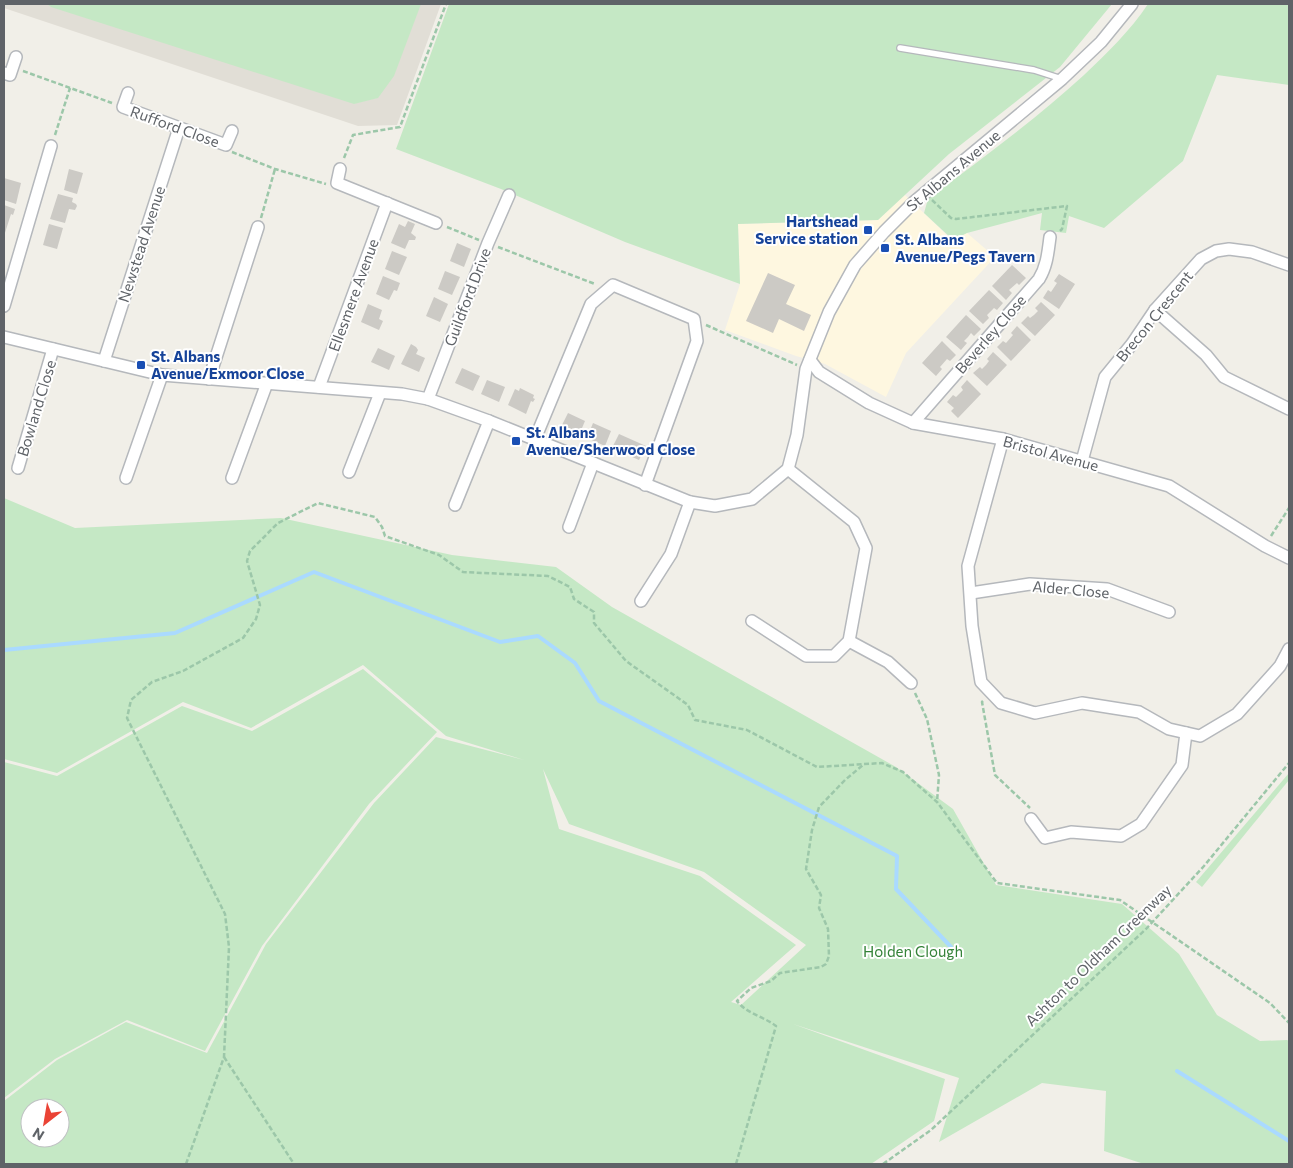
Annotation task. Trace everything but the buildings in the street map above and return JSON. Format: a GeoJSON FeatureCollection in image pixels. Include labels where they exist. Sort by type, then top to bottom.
{"type":"FeatureCollection","features":[{"type":"Feature","properties":{"kind":"street","name":"St Albans Avenue"},"geometry":{"type":"LineString","coordinates":[[788,469],[797,435],[808,364],[829,312],[854,265],[924,193],[1062,79],[1101,42],[1132,4]]}},
{"type":"Feature","properties":{"kind":"street","name":"Rufford Close"},"geometry":{"type":"LineString","coordinates":[[128,93],[123,107],[179,128],[226,145],[232,131]]}},
{"type":"Feature","properties":{"kind":"street","name":"Newstead Avenue"},"geometry":{"type":"LineString","coordinates":[[104,361],[179,128]]}},
{"type":"Feature","properties":{"kind":"street"},"geometry":{"type":"LineString","coordinates":[[4,306],[51,146]]}},
{"type":"Feature","properties":{"kind":"street"},"geometry":{"type":"LineString","coordinates":[[340,169],[338,183],[436,222]]}},
{"type":"Feature","properties":{"kind":"street","name":"Guildford Drive"},"geometry":{"type":"LineString","coordinates":[[428,400],[488,243],[509,195]]}},
{"type":"Feature","properties":{"kind":"street","name":"Ellesmere Avenue"},"geometry":{"type":"LineString","coordinates":[[319,388],[387,203]]}},
{"type":"Feature","properties":{"kind":"street"},"geometry":{"type":"LineString","coordinates":[[209,379],[258,227]]}},
{"type":"Feature","properties":{"kind":"street","name":"Beverley Close"},"geometry":{"type":"LineString","coordinates":[[913,423],[1039,279],[1048,258],[1050,237]]}},
{"type":"Feature","properties":{"kind":"street","name":"Brecon Crescent"},"geometry":{"type":"LineString","coordinates":[[1082,462],[1105,377],[1132,344],[1155,310],[1201,259],[1216,251],[1230,249],[1252,252],[1289,265]]}},
{"type":"Feature","properties":{"kind":"street"},"geometry":{"type":"LineString","coordinates":[[535,439],[591,304],[612,285],[694,319],[697,341],[645,485]]}},
{"type":"Feature","properties":{"kind":"street"},"geometry":{"type":"LineString","coordinates":[[1155,310],[1206,355],[1224,377],[1289,409]]}},
{"type":"Feature","properties":{"kind":"street"},"geometry":{"type":"LineString","coordinates":[[4,337],[162,375],[402,394],[428,400],[489,421],[690,502],[715,506],[752,499],[788,469],[854,522],[866,548],[850,641],[834,656],[806,656],[752,622]]}},
{"type":"Feature","properties":{"kind":"street","name":"Bowland Close"},"geometry":{"type":"LineString","coordinates":[[18,468],[53,349]]}},
{"type":"Feature","properties":{"kind":"street","name":"Bristol Avenue"},"geometry":{"type":"LineString","coordinates":[[808,364],[869,403],[913,423],[1003,439],[1169,486],[1265,546],[1289,558]]}},
{"type":"Feature","properties":{"kind":"street"},"geometry":{"type":"LineString","coordinates":[[126,478],[162,375]]}},
{"type":"Feature","properties":{"kind":"street"},"geometry":{"type":"LineString","coordinates":[[232,478],[267,383]]}},
{"type":"Feature","properties":{"kind":"street"},"geometry":{"type":"LineString","coordinates":[[349,472],[380,393]]}},
{"type":"Feature","properties":{"kind":"street"},"geometry":{"type":"LineString","coordinates":[[456,505],[489,421]]}},
{"type":"Feature","properties":{"kind":"street"},"geometry":{"type":"LineString","coordinates":[[1003,439],[968,566],[972,626],[982,682],[1001,703],[1035,713],[1082,703],[1140,712],[1169,729],[1200,736],[1237,714],[1280,666],[1289,650]]}},
{"type":"Feature","properties":{"kind":"street"},"geometry":{"type":"LineString","coordinates":[[569,528],[593,463]]}},
{"type":"Feature","properties":{"kind":"street"},"geometry":{"type":"LineString","coordinates":[[641,601],[671,554],[690,502]]}},
{"type":"Feature","properties":{"kind":"street","name":"Alder Close"},"geometry":{"type":"LineString","coordinates":[[970,593],[1030,584],[1108,589],[1168,612]]}},
{"type":"Feature","properties":{"kind":"street"},"geometry":{"type":"LineString","coordinates":[[850,641],[888,662],[911,684]]}},
{"type":"Feature","properties":{"kind":"street"},"geometry":{"type":"LineString","coordinates":[[1032,819],[1045,838],[1071,832],[1121,836],[1140,824],[1182,765],[1186,733]]}},
{"type":"Feature","properties":{"kind":"lane"},"geometry":{"type":"LineString","coordinates":[[900,48],[1034,70],[1062,79]]}},
{"type":"Feature","properties":{"kind":"path"},"geometry":{"type":"LineString","coordinates":[[340,169],[354,135],[400,127],[446,4]]}},
{"type":"Feature","properties":{"kind":"path"},"geometry":{"type":"LineString","coordinates":[[11,66],[123,107]]}},
{"type":"Feature","properties":{"kind":"path"},"geometry":{"type":"LineString","coordinates":[[51,146],[70,88]]}},
{"type":"Feature","properties":{"kind":"path"},"geometry":{"type":"LineString","coordinates":[[226,145],[233,154],[274,168],[322,184],[338,183]]}},
{"type":"Feature","properties":{"kind":"path"},"geometry":{"type":"LineString","coordinates":[[258,227],[274,168]]}},
{"type":"Feature","properties":{"kind":"path"},"geometry":{"type":"LineString","coordinates":[[924,193],[951,218],[956,219],[1066,206],[1062,229],[1050,237]]}},
{"type":"Feature","properties":{"kind":"path"},"geometry":{"type":"LineString","coordinates":[[436,222],[608,289]]}},
{"type":"Feature","properties":{"kind":"path"},"geometry":{"type":"LineString","coordinates":[[694,319],[808,364]]}},
{"type":"Feature","properties":{"kind":"path"},"geometry":{"type":"LineString","coordinates":[[186,1164],[224,1057],[229,947],[225,914],[127,718],[131,700],[152,682],[183,671],[243,638],[256,619],[260,605],[247,562],[250,551],[278,523],[318,503],[375,517],[382,527],[385,536],[439,555],[463,572],[548,576],[570,587],[574,599],[594,612],[594,623],[626,661],[688,705],[695,720],[747,730],[817,767],[882,763],[903,772],[937,802],[997,883],[1120,900],[1270,1003],[1289,1022]]}},
{"type":"Feature","properties":{"kind":"path"},"geometry":{"type":"LineString","coordinates":[[1265,546],[1289,508]]}},
{"type":"Feature","properties":{"kind":"path"},"geometry":{"type":"LineString","coordinates":[[911,684],[927,719],[939,775],[937,802]]}},
{"type":"Feature","properties":{"kind":"path"},"geometry":{"type":"LineString","coordinates":[[982,702],[995,775],[1030,807],[1032,819]]}},
{"type":"Feature","properties":{"kind":"path"},"geometry":{"type":"LineString","coordinates":[[736,1164],[776,1026],[768,1020],[744,1009],[737,1001],[751,988],[771,981],[780,973],[821,967],[826,964],[829,956],[828,929],[819,908],[821,895],[806,868],[812,830],[819,807],[864,764]]}},
{"type":"Feature","properties":{"kind":"path","name":"Ashton to Oldham Greenway"},"geometry":{"type":"LineString","coordinates":[[882,1164],[930,1130],[1152,923],[1204,866],[1289,764]]}},
{"type":"Feature","properties":{"kind":"path"},"geometry":{"type":"LineString","coordinates":[[224,1057],[294,1164]]}},
{"type":"Feature","properties":{"kind":"shaded area"},"geometry":{"type":"Polygon","coordinates":[[[4,4],[441,4],[397,125],[358,126],[4,8],[4,4]]]}},
{"type":"Feature","properties":{"kind":"shaded area"},"geometry":{"type":"Polygon","coordinates":[[[905,195],[952,240],[967,233],[995,257],[906,353],[886,397],[825,364],[796,356],[725,330],[740,284],[738,224],[878,220],[905,195]]]}},
{"type":"Feature","properties":{"kind":"green space"},"geometry":{"type":"Polygon","coordinates":[[[47,4],[421,4],[394,76],[378,98],[354,104],[51,7],[47,4]]]}},
{"type":"Feature","properties":{"kind":"green space"},"geometry":{"type":"Polygon","coordinates":[[[449,4],[1112,4],[1060,67],[949,154],[878,220],[738,224],[740,284],[625,242],[501,189],[396,149],[449,4]]]}},
{"type":"Feature","properties":{"kind":"green space"},"geometry":{"type":"Polygon","coordinates":[[[1148,4],[1289,4],[1289,85],[1217,75],[1183,161],[1104,228],[1069,216],[1066,233],[1040,230],[1042,213],[967,233],[953,240],[924,213],[928,199],[1027,123],[1084,75],[1126,33],[1148,4]]]}},
{"type":"Feature","properties":{"kind":"green space","name":"Holden Clough"},"geometry":{"type":"Polygon","coordinates":[[[4,498],[75,528],[281,518],[452,555],[556,567],[612,607],[896,767],[953,809],[996,885],[1122,904],[1179,954],[1217,1015],[1260,1041],[1289,1041],[1289,1164],[1144,1164],[1104,1151],[1106,1091],[1042,1083],[939,1142],[959,1078],[793,1024],[945,1079],[934,1121],[871,1164],[4,1164],[4,1101],[57,1060],[126,1022],[207,1053],[266,944],[374,803],[436,737],[524,760],[446,736],[363,665],[251,728],[183,702],[57,773],[4,759],[4,498]],[[543,769],[559,829],[700,876],[796,945],[731,1002],[741,1005],[806,945],[704,872],[569,824],[543,769]]]}},
{"type":"Feature","properties":{"kind":"green space"},"geometry":{"type":"Polygon","coordinates":[[[363,669],[437,732],[369,804],[262,946],[205,1051],[127,1020],[55,1059],[4,1098],[4,762],[57,776],[182,706],[252,731],[363,669]]]}},
{"type":"Feature","properties":{"kind":"green space"},"geometry":{"type":"Polygon","coordinates":[[[1289,773],[1289,780],[1202,887],[1196,882],[1289,773]]]}},
{"type":"Feature","properties":{"kind":"waterway"},"geometry":{"type":"LineString","coordinates":[[4,650],[175,633],[314,572],[500,642],[538,636],[575,663],[599,701],[897,856],[896,889],[951,947]]}},
{"type":"Feature","properties":{"kind":"waterway"},"geometry":{"type":"LineString","coordinates":[[1177,1071],[1289,1141]]}},
{"type":"Feature","properties":{"kind":"place","name":"Hartshead Service station"},"geometry":{"type":"Point","coordinates":[868,230]}},
{"type":"Feature","properties":{"kind":"place","name":"St. Albans Avenue/Pegs Tavern"},"geometry":{"type":"Point","coordinates":[885,248]}},
{"type":"Feature","properties":{"kind":"place","name":"St. Albans Avenue/Exmoor Close"},"geometry":{"type":"Point","coordinates":[141,365]}},
{"type":"Feature","properties":{"kind":"place","name":"St. Albans Avenue/Sherwood Close"},"geometry":{"type":"Point","coordinates":[516,441]}}]}
